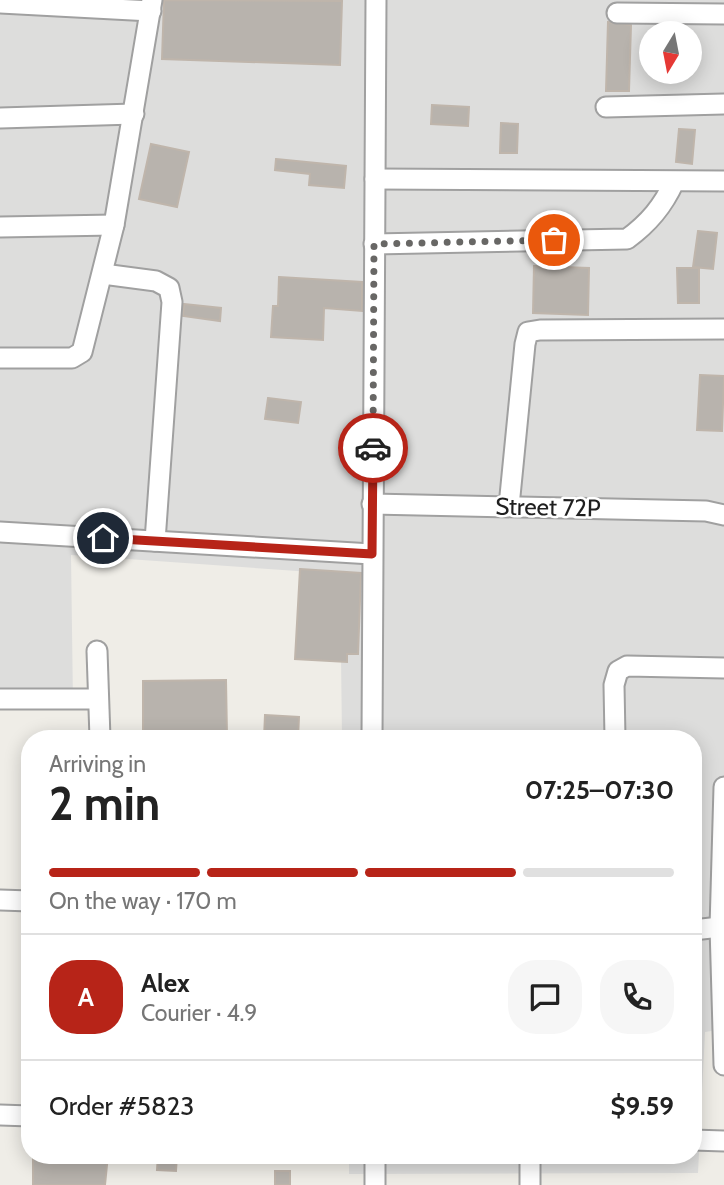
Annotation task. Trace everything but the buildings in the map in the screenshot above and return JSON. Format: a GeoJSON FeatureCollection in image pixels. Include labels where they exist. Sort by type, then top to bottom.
{"type":"FeatureCollection","features":[{"type":"Feature","properties":{"kind":"street"},"geometry":{"type":"LineString","coordinates":[[372,730],[376,0]]}},
{"type":"Feature","properties":{"kind":"street"},"geometry":{"type":"LineString","coordinates":[[0,3],[152,6],[114,225],[82,352],[72,358],[0,358]]}},
{"type":"Feature","properties":{"kind":"street"},"geometry":{"type":"LineString","coordinates":[[617,13],[724,13]]}},
{"type":"Feature","properties":{"kind":"street"},"geometry":{"type":"LineString","coordinates":[[606,107],[724,104]]}},
{"type":"Feature","properties":{"kind":"street"},"geometry":{"type":"LineString","coordinates":[[0,118],[134,114]]}},
{"type":"Feature","properties":{"kind":"street"},"geometry":{"type":"LineString","coordinates":[[375,179],[724,181]]}},
{"type":"Feature","properties":{"kind":"street"},"geometry":{"type":"LineString","coordinates":[[374,244],[627,239],[654,216],[666,201],[674,182]]}},
{"type":"Feature","properties":{"kind":"street"},"geometry":{"type":"LineString","coordinates":[[0,227],[114,225]]}},
{"type":"Feature","properties":{"kind":"street"},"geometry":{"type":"LineString","coordinates":[[103,274],[156,281],[169,288],[172,302],[155,541]]}},
{"type":"Feature","properties":{"kind":"street"},"geometry":{"type":"LineString","coordinates":[[509,506],[528,332],[724,329]]}},
{"type":"Feature","properties":{"kind":"street","name":"Street 72P"},"geometry":{"type":"LineString","coordinates":[[372,504],[706,510],[724,515]]}},
{"type":"Feature","properties":{"kind":"street"},"geometry":{"type":"LineString","coordinates":[[0,532],[372,554]]}},
{"type":"Feature","properties":{"kind":"street"},"geometry":{"type":"LineString","coordinates":[[97,651],[100,730]]}},
{"type":"Feature","properties":{"kind":"street"},"geometry":{"type":"LineString","coordinates":[[615,730],[614,685],[618,671],[627,666],[724,668]]}},
{"type":"Feature","properties":{"kind":"street"},"geometry":{"type":"LineString","coordinates":[[0,699],[98,699]]}},
{"type":"Feature","properties":{"kind":"street"},"geometry":{"type":"LineString","coordinates":[[724,787],[720,927],[724,1065]]}},
{"type":"Feature","properties":{"kind":"street"},"geometry":{"type":"LineString","coordinates":[[0,900],[21,901]]}},
{"type":"Feature","properties":{"kind":"street"},"geometry":{"type":"LineString","coordinates":[[702,929],[720,927]]}},
{"type":"Feature","properties":{"kind":"street"},"geometry":{"type":"LineString","coordinates":[[0,1115],[21,1116]]}},
{"type":"Feature","properties":{"kind":"street"},"geometry":{"type":"LineString","coordinates":[[702,1140],[724,1141]]}},
{"type":"Feature","properties":{"kind":"street"},"geometry":{"type":"LineString","coordinates":[[374,1164],[375,1185]]}},
{"type":"Feature","properties":{"kind":"street"},"geometry":{"type":"LineString","coordinates":[[530,1164],[530,1185]]}},
{"type":"Feature","properties":{"kind":"shaded area"},"geometry":{"type":"Polygon","coordinates":[[[0,0],[724,0],[724,1029],[705,1032],[702,1092],[702,730],[342,730],[340,574],[71,555],[73,704],[0,702],[0,0]]]}},
{"type":"Feature","properties":{"kind":"shaded area"},"geometry":{"type":"Polygon","coordinates":[[[349,1164],[698,1164],[698,1173],[349,1174],[349,1164]]]}},
{"type":"Feature","properties":{"kind":"way so far"},"geometry":{"type":"LineString","coordinates":[[373,448],[374,244],[554,240]]}},
{"type":"Feature","properties":{"kind":"route"},"geometry":{"type":"LineString","coordinates":[[103,538],[372,554],[373,448]]}}]}
